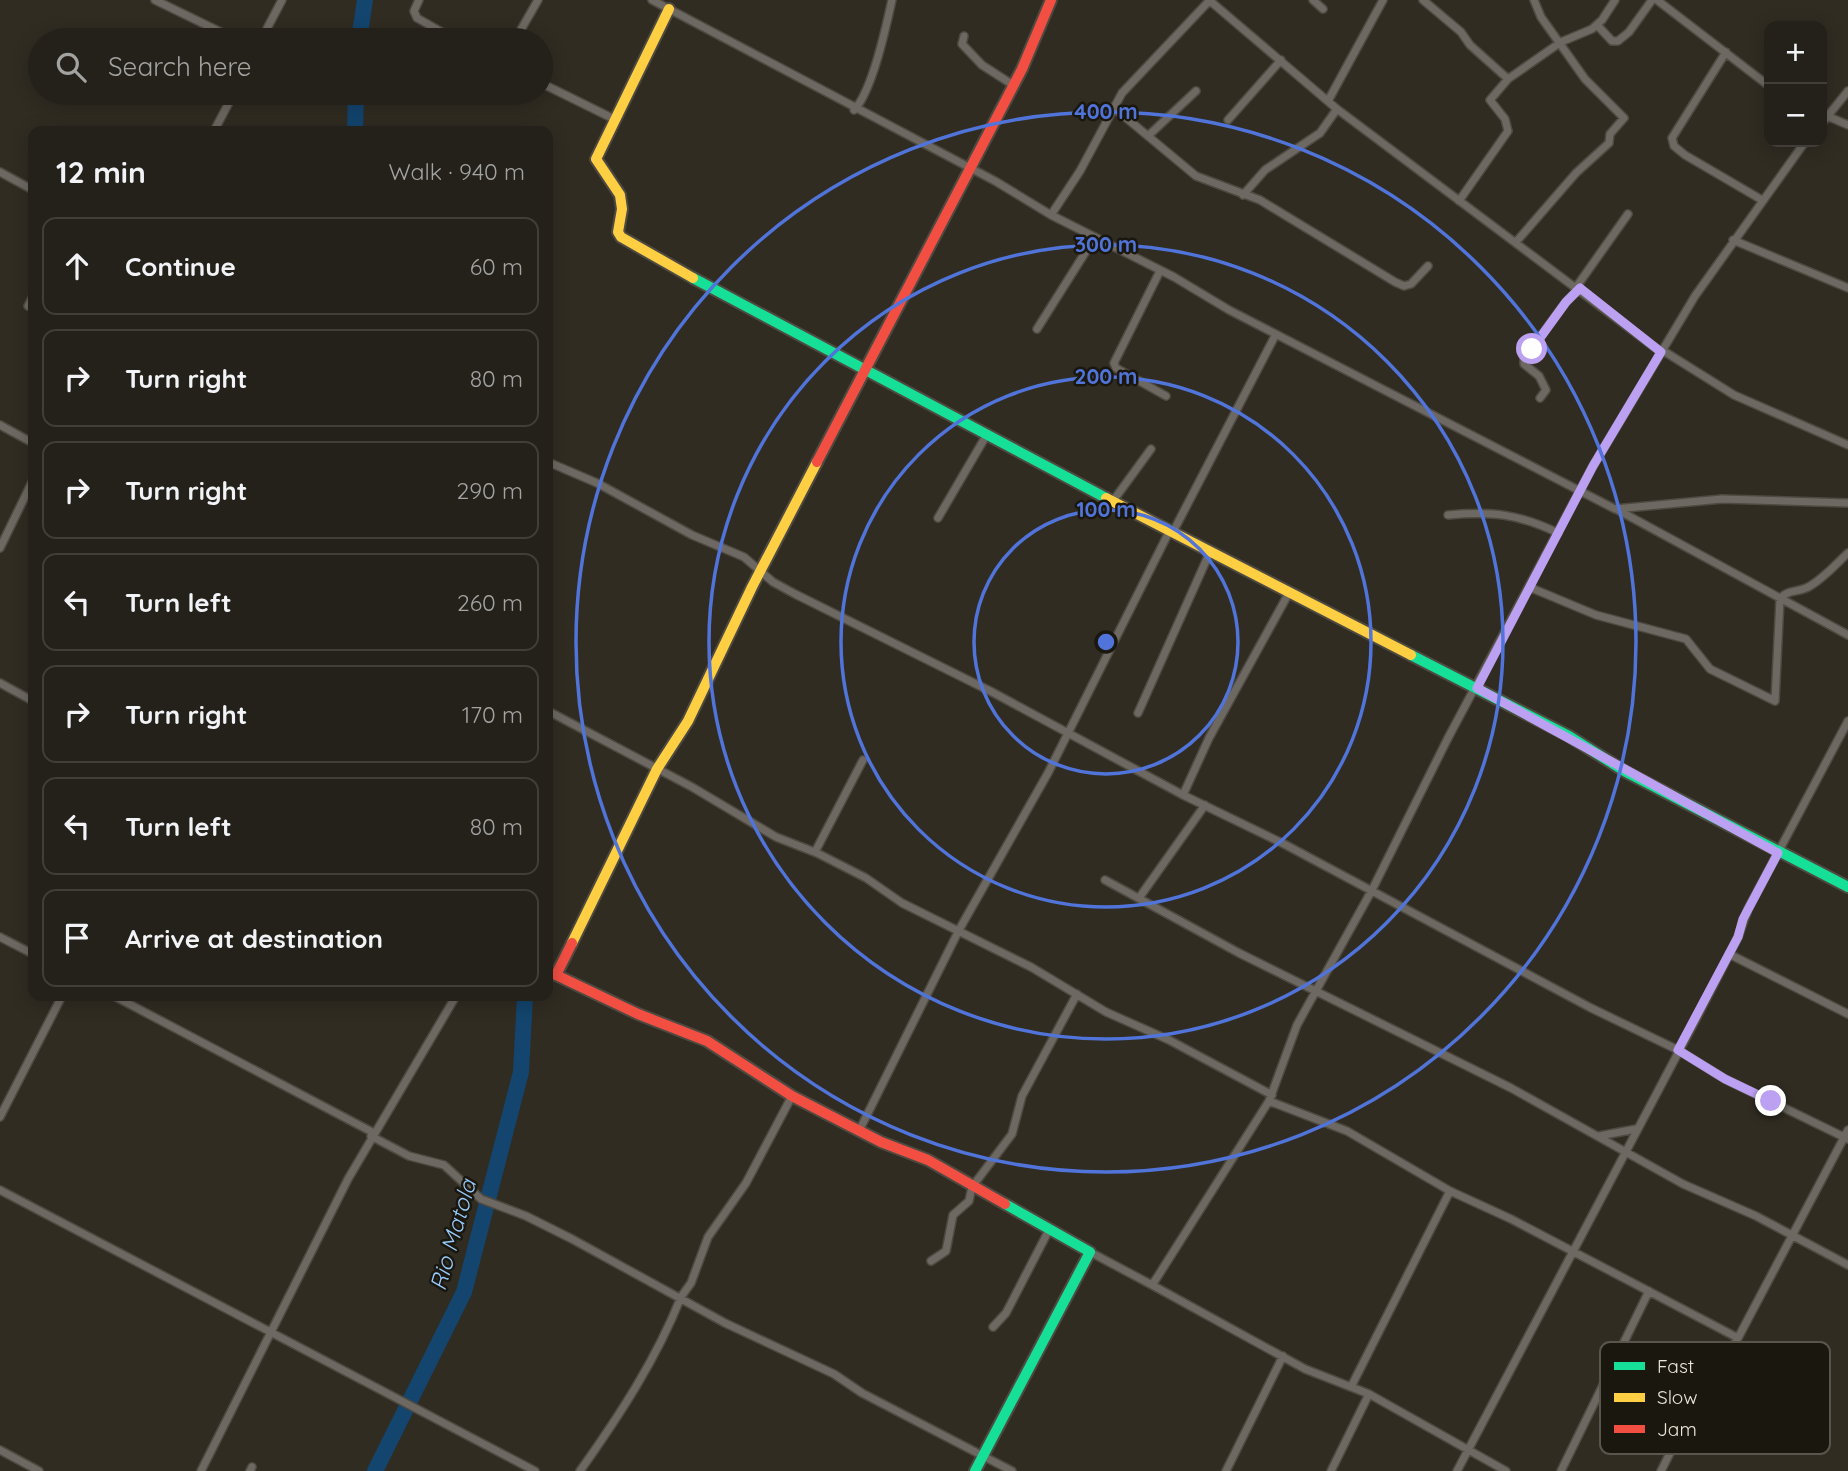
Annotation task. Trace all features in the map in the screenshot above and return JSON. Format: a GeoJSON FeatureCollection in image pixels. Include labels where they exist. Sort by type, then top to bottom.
{"type":"FeatureCollection","features":[{"type":"Feature","properties":{"kind":"street"},"geometry":{"type":"LineString","coordinates":[[155,0],[212,28]]}},
{"type":"Feature","properties":{"kind":"street"},"geometry":{"type":"LineString","coordinates":[[267,28],[282,0]]}},
{"type":"Feature","properties":{"kind":"street"},"geometry":{"type":"LineString","coordinates":[[419,0],[414,11],[417,18],[435,28]]}},
{"type":"Feature","properties":{"kind":"street"},"geometry":{"type":"LineString","coordinates":[[522,28],[538,0]]}},
{"type":"Feature","properties":{"kind":"street"},"geometry":{"type":"LineString","coordinates":[[652,0],[709,28],[854,110],[970,169],[1276,334],[1580,489],[1848,635]]}},
{"type":"Feature","properties":{"kind":"street"},"geometry":{"type":"LineString","coordinates":[[854,110],[861,103],[878,60],[892,0]]}},
{"type":"Feature","properties":{"kind":"street"},"geometry":{"type":"LineString","coordinates":[[553,972],[657,769],[688,721],[761,571],[1013,85],[1051,0]]}},
{"type":"Feature","properties":{"kind":"street"},"geometry":{"type":"LineString","coordinates":[[1051,215],[1080,171],[1113,107],[1210,0],[1337,109],[1662,351],[1734,395],[1848,445]]}},
{"type":"Feature","properties":{"kind":"street"},"geometry":{"type":"LineString","coordinates":[[1313,0],[1323,9]]}},
{"type":"Feature","properties":{"kind":"street"},"geometry":{"type":"LineString","coordinates":[[1328,101],[1383,0]]}},
{"type":"Feature","properties":{"kind":"street"},"geometry":{"type":"LineString","coordinates":[[1423,0],[1461,32],[1470,45],[1508,79]]}},
{"type":"Feature","properties":{"kind":"street"},"geometry":{"type":"LineString","coordinates":[[1516,242],[1576,173],[1609,143],[1610,134],[1624,118],[1585,79],[1541,17],[1534,0]]}},
{"type":"Feature","properties":{"kind":"street"},"geometry":{"type":"LineString","coordinates":[[1459,201],[1508,131],[1505,119],[1490,100],[1508,79],[1561,42],[1597,25],[1615,0]]}},
{"type":"Feature","properties":{"kind":"street"},"geometry":{"type":"LineString","coordinates":[[1597,25],[1612,41],[1618,41],[1659,1],[1766,84]]}},
{"type":"Feature","properties":{"kind":"street"},"geometry":{"type":"LineString","coordinates":[[669,9],[596,159],[616,186],[620,197],[622,208],[618,232],[621,237],[662,262],[866,369],[986,436],[1477,688],[1778,853],[1848,887]]}},
{"type":"Feature","properties":{"kind":"street"},"geometry":{"type":"LineString","coordinates":[[964,36],[962,44],[968,52],[1013,85]]}},
{"type":"Feature","properties":{"kind":"street"},"geometry":{"type":"LineString","coordinates":[[1726,52],[1672,138],[1674,146],[1685,155],[1762,200]]}},
{"type":"Feature","properties":{"kind":"street"},"geometry":{"type":"LineString","coordinates":[[1228,120],[1281,60]]}},
{"type":"Feature","properties":{"kind":"street"},"geometry":{"type":"LineString","coordinates":[[553,89],[616,120]]}},
{"type":"Feature","properties":{"kind":"street"},"geometry":{"type":"LineString","coordinates":[[1148,136],[1196,91]]}},
{"type":"Feature","properties":{"kind":"street"},"geometry":{"type":"LineString","coordinates":[[1827,117],[1848,91]]}},
{"type":"Feature","properties":{"kind":"street"},"geometry":{"type":"LineString","coordinates":[[861,103],[866,115]]}},
{"type":"Feature","properties":{"kind":"street"},"geometry":{"type":"LineString","coordinates":[[217,126],[228,105]]}},
{"type":"Feature","properties":{"kind":"street"},"geometry":{"type":"LineString","coordinates":[[1113,107],[1196,176],[1260,200],[1404,286],[1411,284],[1427,266]]}},
{"type":"Feature","properties":{"kind":"street"},"geometry":{"type":"LineString","coordinates":[[1243,195],[1265,170],[1320,133],[1337,109]]}},
{"type":"Feature","properties":{"kind":"street"},"geometry":{"type":"LineString","coordinates":[[1827,120],[1848,125]]}},
{"type":"Feature","properties":{"kind":"street"},"geometry":{"type":"LineString","coordinates":[[1152,1285],[1270,1098],[1297,1025],[1372,890],[1580,489],[1662,351],[1733,240],[1801,147]]}},
{"type":"Feature","properties":{"kind":"street"},"geometry":{"type":"LineString","coordinates":[[0,172],[28,187]]}},
{"type":"Feature","properties":{"kind":"street"},"geometry":{"type":"LineString","coordinates":[[1540,398],[1546,390],[1544,384],[1527,369],[1524,359],[1629,214]]}},
{"type":"Feature","properties":{"kind":"street"},"geometry":{"type":"LineString","coordinates":[[1037,329],[1095,237]]}},
{"type":"Feature","properties":{"kind":"street"},"geometry":{"type":"LineString","coordinates":[[1733,240],[1848,288]]}},
{"type":"Feature","properties":{"kind":"street"},"geometry":{"type":"LineString","coordinates":[[1160,271],[1114,363],[1116,368],[1166,396]]}},
{"type":"Feature","properties":{"kind":"street"},"geometry":{"type":"LineString","coordinates":[[860,1129],[959,930],[983,893],[1276,334]]}},
{"type":"Feature","properties":{"kind":"street"},"geometry":{"type":"LineString","coordinates":[[0,425],[28,440]]}},
{"type":"Feature","properties":{"kind":"street"},"geometry":{"type":"LineString","coordinates":[[938,519],[986,436]]}},
{"type":"Feature","properties":{"kind":"street"},"geometry":{"type":"LineString","coordinates":[[1113,501],[1151,449]]}},
{"type":"Feature","properties":{"kind":"street"},"geometry":{"type":"LineString","coordinates":[[553,464],[597,483],[692,534],[744,557],[795,594],[1372,890],[1591,1008],[1678,1050],[1725,1079],[1847,1135],[1736,1342]]}},
{"type":"Feature","properties":{"kind":"street"},"geometry":{"type":"LineString","coordinates":[[0,548],[28,490]]}},
{"type":"Feature","properties":{"kind":"street"},"geometry":{"type":"LineString","coordinates":[[1615,509],[1722,499],[1848,503]]}},
{"type":"Feature","properties":{"kind":"street"},"geometry":{"type":"LineString","coordinates":[[1448,514],[1510,515],[1528,519],[1558,533]]}},
{"type":"Feature","properties":{"kind":"street"},"geometry":{"type":"LineString","coordinates":[[1138,713],[1210,552]]}},
{"type":"Feature","properties":{"kind":"street"},"geometry":{"type":"LineString","coordinates":[[1529,587],[1596,615],[1686,639],[1710,669],[1775,701],[1780,599],[1786,592],[1813,584],[1848,553]]}},
{"type":"Feature","properties":{"kind":"street"},"geometry":{"type":"LineString","coordinates":[[1183,795],[1209,738],[1290,591]]}},
{"type":"Feature","properties":{"kind":"street"},"geometry":{"type":"LineString","coordinates":[[0,683],[28,698]]}},
{"type":"Feature","properties":{"kind":"street"},"geometry":{"type":"LineString","coordinates":[[553,714],[776,837],[815,852],[866,878],[902,903],[959,930],[1106,1012],[1260,1087],[1270,1098],[1347,1131],[1450,1191],[1573,1251],[1738,1338]]}},
{"type":"Feature","properties":{"kind":"street"},"geometry":{"type":"LineString","coordinates":[[1457,1471],[1729,954],[1743,919],[1848,721]]}},
{"type":"Feature","properties":{"kind":"street"},"geometry":{"type":"LineString","coordinates":[[1839,738],[1848,743]]}},
{"type":"Feature","properties":{"kind":"street"},"geometry":{"type":"LineString","coordinates":[[815,852],[863,760]]}},
{"type":"Feature","properties":{"kind":"street"},"geometry":{"type":"LineString","coordinates":[[1139,898],[1205,805]]}},
{"type":"Feature","properties":{"kind":"street"},"geometry":{"type":"LineString","coordinates":[[1105,880],[1239,953],[1317,990],[1599,1136],[1683,1184],[1756,1216],[1848,1265]]}},
{"type":"Feature","properties":{"kind":"street"},"geometry":{"type":"LineString","coordinates":[[0,937],[28,951]]}},
{"type":"Feature","properties":{"kind":"street"},"geometry":{"type":"LineString","coordinates":[[1729,954],[1848,1014]]}},
{"type":"Feature","properties":{"kind":"street"},"geometry":{"type":"LineString","coordinates":[[553,974],[706,1041],[792,1096],[881,1142],[928,1160],[1049,1230],[1305,1370],[1369,1394],[1467,1452],[1506,1471]]}},
{"type":"Feature","properties":{"kind":"street"},"geometry":{"type":"LineString","coordinates":[[931,1261],[948,1247],[953,1215],[969,1201],[972,1186],[1012,1134],[1022,1096],[1077,994]]}},
{"type":"Feature","properties":{"kind":"street"},"geometry":{"type":"LineString","coordinates":[[0,1117],[59,1001]]}},
{"type":"Feature","properties":{"kind":"street"},"geometry":{"type":"LineString","coordinates":[[123,1001],[409,1156],[444,1165],[481,1199],[526,1216],[725,1323],[834,1374],[862,1392],[1012,1471]]}},
{"type":"Feature","properties":{"kind":"street"},"geometry":{"type":"LineString","coordinates":[[201,1471],[272,1334],[308,1255],[373,1135],[453,1001]]}},
{"type":"Feature","properties":{"kind":"street"},"geometry":{"type":"LineString","coordinates":[[1260,1087],[1276,1084]]}},
{"type":"Feature","properties":{"kind":"street"},"geometry":{"type":"LineString","coordinates":[[580,1471],[606,1438],[628,1402],[681,1297],[691,1283],[708,1237],[746,1183],[792,1096]]}},
{"type":"Feature","properties":{"kind":"street"},"geometry":{"type":"LineString","coordinates":[[1599,1136],[1636,1129]]}},
{"type":"Feature","properties":{"kind":"street"},"geometry":{"type":"LineString","coordinates":[[0,1190],[535,1471]]}},
{"type":"Feature","properties":{"kind":"street"},"geometry":{"type":"LineString","coordinates":[[1351,1387],[1450,1191]]}},
{"type":"Feature","properties":{"kind":"street"},"geometry":{"type":"LineString","coordinates":[[993,1327],[1006,1313],[1049,1230]]}},
{"type":"Feature","properties":{"kind":"street"},"geometry":{"type":"LineString","coordinates":[[975,1471],[1090,1252]]}},
{"type":"Feature","properties":{"kind":"street"},"geometry":{"type":"LineString","coordinates":[[1624,1342],[1649,1291]]}},
{"type":"Feature","properties":{"kind":"street"},"geometry":{"type":"LineString","coordinates":[[1226,1471],[1283,1356]]}},
{"type":"Feature","properties":{"kind":"street"},"geometry":{"type":"LineString","coordinates":[[1561,1471],[1600,1391]]}},
{"type":"Feature","properties":{"kind":"street"},"geometry":{"type":"LineString","coordinates":[[1331,1471],[1369,1394]]}},
{"type":"Feature","properties":{"kind":"street"},"geometry":{"type":"LineString","coordinates":[[0,1450],[39,1471]]}},
{"type":"Feature","properties":{"kind":"street"},"geometry":{"type":"LineString","coordinates":[[1661,1471],[1670,1454]]}},
{"type":"Feature","properties":{"kind":"waterway","name":"Rio Matola"},"geometry":{"type":"LineString","coordinates":[[361,28],[365,0]]}},
{"type":"Feature","properties":{"kind":"waterway","name":"Rio Matola"},"geometry":{"type":"LineString","coordinates":[[355,126],[356,105]]}},
{"type":"Feature","properties":{"kind":"waterway","name":"Rio Matola"},"geometry":{"type":"LineString","coordinates":[[375,1471],[464,1292],[521,1072],[525,1001]]}},
{"type":"Feature","properties":{"kind":"traffic: fast"},"geometry":{"type":"LineString","coordinates":[[693,278],[1106,498]]}},
{"type":"Feature","properties":{"kind":"traffic: fast"},"geometry":{"type":"LineString","coordinates":[[1411,655],[1569,736],[1626,772],[1848,887]]}},
{"type":"Feature","properties":{"kind":"traffic: fast"},"geometry":{"type":"LineString","coordinates":[[975,1471],[1090,1252],[1005,1204]]}},
{"type":"Feature","properties":{"kind":"traffic: slow"},"geometry":{"type":"LineString","coordinates":[[669,9],[596,159],[620,195],[622,209],[618,232],[621,237],[693,278]]}},
{"type":"Feature","properties":{"kind":"traffic: slow"},"geometry":{"type":"LineString","coordinates":[[572,943],[657,769],[688,721],[752,587],[817,462]]}},
{"type":"Feature","properties":{"kind":"traffic: slow"},"geometry":{"type":"LineString","coordinates":[[1106,498],[1411,655]]}},
{"type":"Feature","properties":{"kind":"traffic: jam"},"geometry":{"type":"LineString","coordinates":[[817,462],[1022,69],[1051,0]]}},
{"type":"Feature","properties":{"kind":"traffic: jam"},"geometry":{"type":"LineString","coordinates":[[572,943],[556,975],[638,1014],[707,1041],[792,1096],[881,1142],[928,1160],[1005,1204]]}},
{"type":"Feature","properties":{"kind":"route"},"geometry":{"type":"LineString","coordinates":[[1532,349],[1552,325],[1566,302],[1580,288],[1661,352],[1593,466],[1477,688],[1569,736],[1626,772],[1778,853],[1743,919],[1738,937],[1678,1050],[1725,1079],[1771,1101]]}}]}
